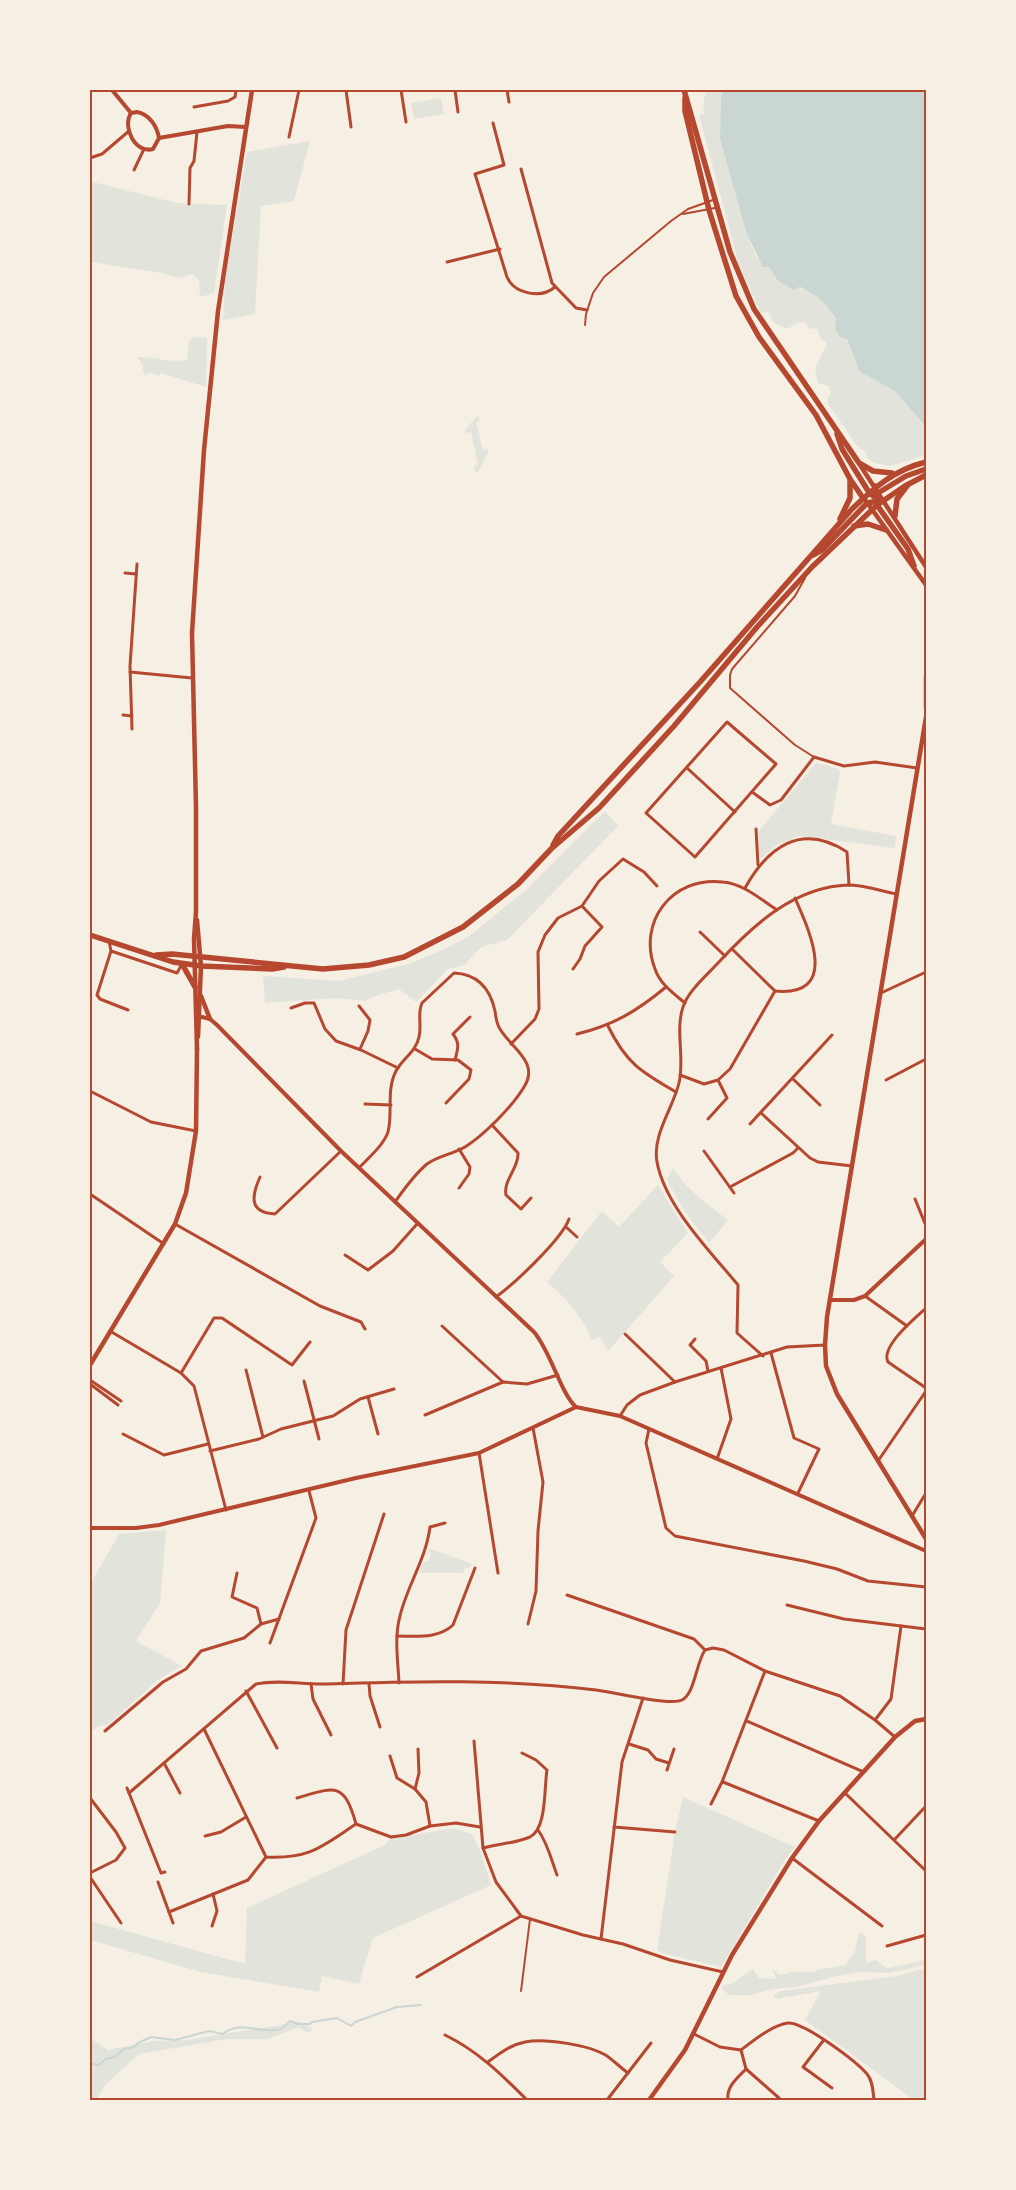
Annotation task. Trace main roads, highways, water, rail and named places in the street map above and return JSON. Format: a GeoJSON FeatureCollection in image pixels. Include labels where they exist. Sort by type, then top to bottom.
{"type":"FeatureCollection","features":[{"type":"Feature","properties":{"kind":"highway"},"geometry":{"type":"LineString","coordinates":[[685,92],[686,111],[709,210],[729,276],[745,315],[816,415],[850,479],[872,498],[884,500],[926,475]]}},
{"type":"Feature","properties":{"kind":"highway"},"geometry":{"type":"LineString","coordinates":[[685,92],[692,109],[710,185],[730,252],[754,309],[859,463],[876,472],[895,473]]}},
{"type":"Feature","properties":{"kind":"highway"},"geometry":{"type":"LineString","coordinates":[[835,428],[842,449],[872,498],[908,548],[914,566]]}},
{"type":"Feature","properties":{"kind":"highway"},"geometry":{"type":"LineString","coordinates":[[156,955],[274,962],[286,966],[323,969],[369,965],[404,957],[435,943],[484,913],[518,884],[551,849],[599,808],[622,783],[812,567],[871,510],[875,486],[895,473],[926,462]]}},
{"type":"Feature","properties":{"kind":"highway"},"geometry":{"type":"LineString","coordinates":[[551,849],[558,836],[700,682],[837,526],[872,498],[906,476],[926,469]]}},
{"type":"Feature","properties":{"kind":"highway"},"geometry":{"type":"LineString","coordinates":[[837,526],[850,498],[850,479]]}},
{"type":"Feature","properties":{"kind":"highway"},"geometry":{"type":"LineString","coordinates":[[895,516],[897,499],[910,483]]}},
{"type":"Feature","properties":{"kind":"highway"},"geometry":{"type":"LineString","coordinates":[[807,558],[822,550],[872,498]]}},
{"type":"Feature","properties":{"kind":"highway"},"geometry":{"type":"LineString","coordinates":[[854,526],[868,524],[886,530]]}},
{"type":"Feature","properties":{"kind":"highway"},"geometry":{"type":"LineString","coordinates":[[90,935],[182,964],[272,970],[286,966]]}},
{"type":"Feature","properties":{"kind":"highway"},"geometry":{"type":"LineString","coordinates":[[182,964],[197,989]]}},
{"type":"Feature","properties":{"kind":"main road"},"geometry":{"type":"LineString","coordinates":[[90,1365],[175,1224],[186,1193],[196,1131],[198,957],[192,678],[193,624],[222,270],[252,90]]}},
{"type":"Feature","properties":{"kind":"main road"},"geometry":{"type":"LineString","coordinates":[[859,463],[875,486]]}},
{"type":"Feature","properties":{"kind":"main road"},"geometry":{"type":"LineString","coordinates":[[884,500],[926,566]]}},
{"type":"Feature","properties":{"kind":"main road"},"geometry":{"type":"LineString","coordinates":[[871,510],[914,566],[926,585]]}},
{"type":"Feature","properties":{"kind":"main road"},"geometry":{"type":"LineString","coordinates":[[926,677],[926,707]]}},
{"type":"Feature","properties":{"kind":"main road"},"geometry":{"type":"LineString","coordinates":[[926,717],[824,1345],[826,1366],[837,1394],[926,1539]]}},
{"type":"Feature","properties":{"kind":"main road"},"geometry":{"type":"LineString","coordinates":[[197,989],[210,1019]]}},
{"type":"Feature","properties":{"kind":"main road"},"geometry":{"type":"LineString","coordinates":[[649,2100],[673,2069],[694,2034],[732,1955],[792,1858],[819,1821],[846,1794],[895,1737],[915,1721],[926,1719]]}},
{"type":"Feature","properties":{"kind":"waterway"},"geometry":{"type":"LineString","coordinates":[[93,2064],[99,2065],[107,2058],[116,2056],[123,2049],[134,2047],[151,2037],[175,2040],[209,2031],[223,2034],[229,2030],[243,2027],[277,2030],[283,2028],[290,2021],[298,2024],[310,2024],[312,2022],[337,2018],[351,2026],[355,2022],[397,2007],[421,2005]]}},
{"type":"Feature","properties":{"kind":"waterway"},"geometry":{"type":"LineString","coordinates":[[90,2089],[91,2065]]}}]}
